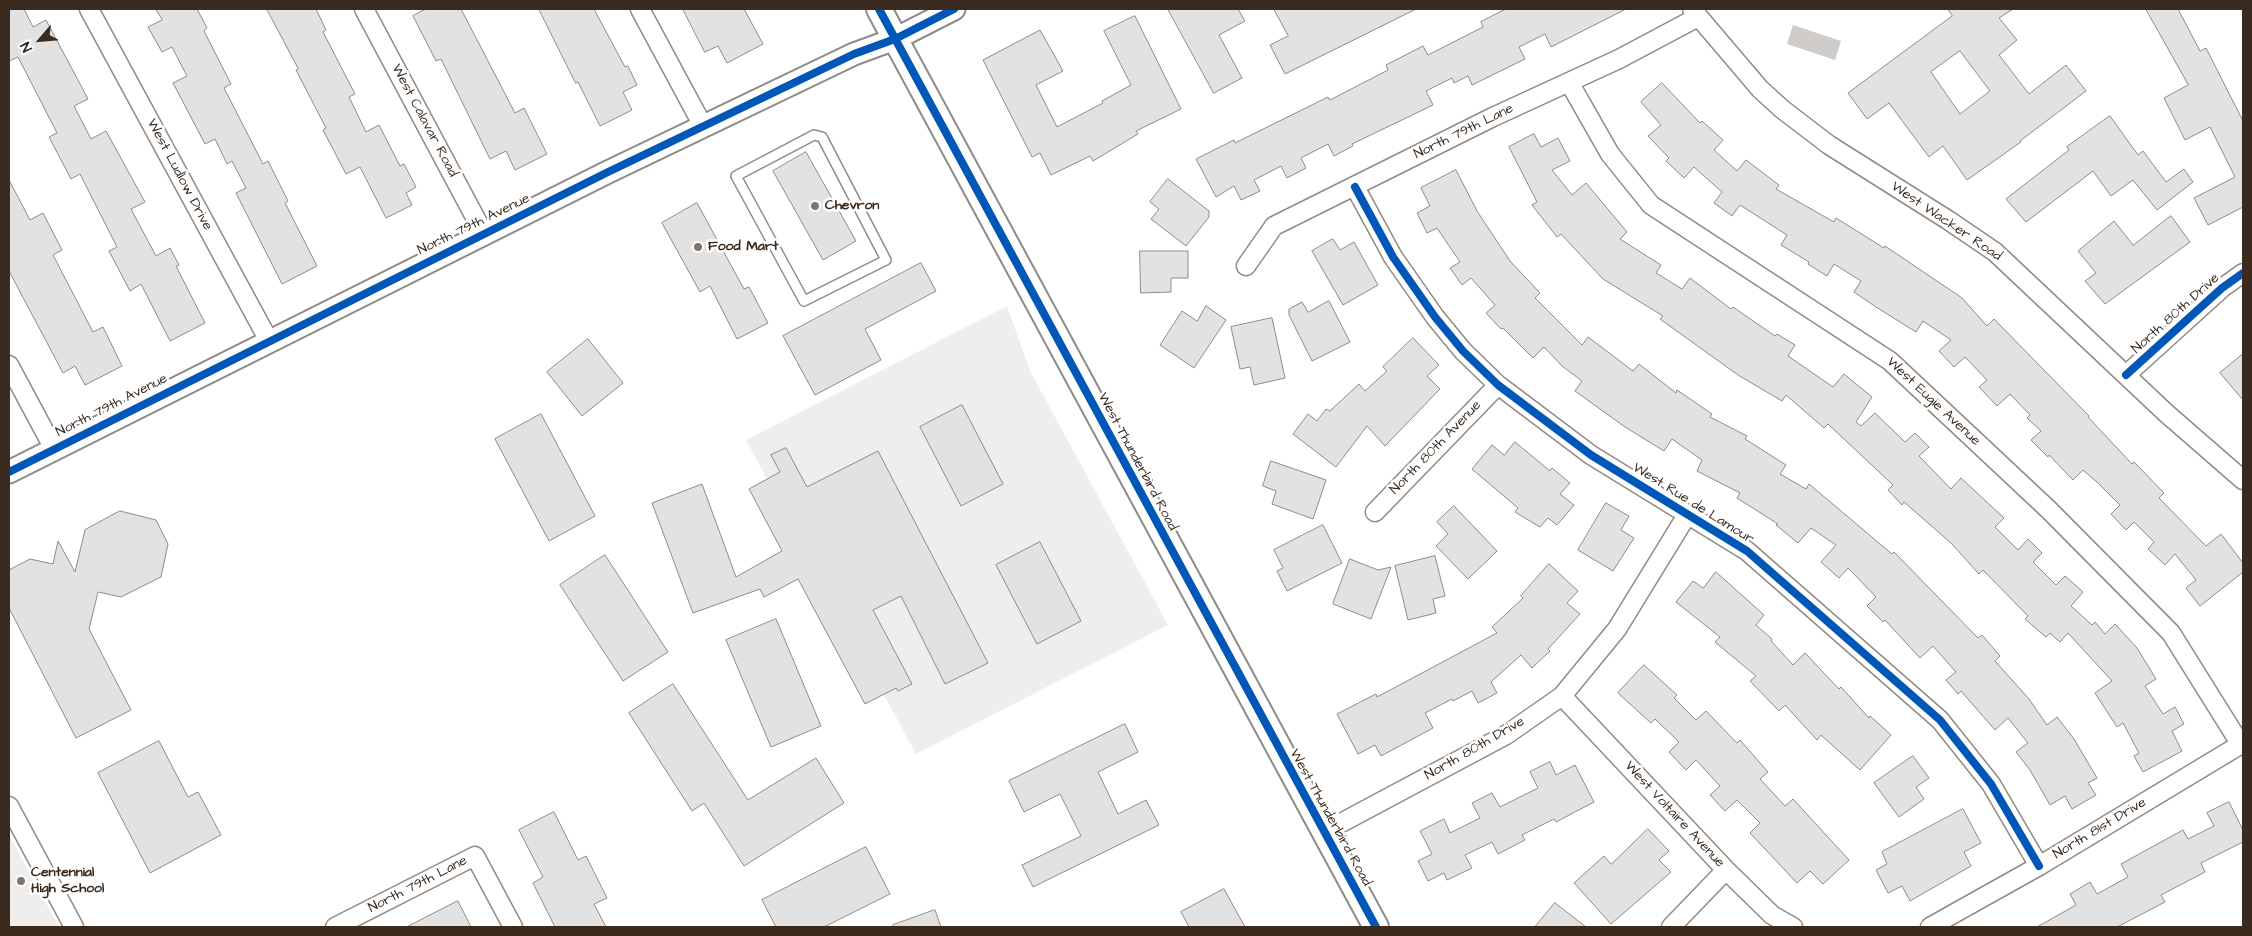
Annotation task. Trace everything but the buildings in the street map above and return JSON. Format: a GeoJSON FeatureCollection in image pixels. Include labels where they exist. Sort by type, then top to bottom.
{"type":"FeatureCollection","features":[{"type":"Feature","properties":{"kind":"main road","name":"West Thunderbird Road"},"geometry":{"type":"LineString","coordinates":[[879,9],[1376,927]]}},
{"type":"Feature","properties":{"kind":"street","name":"West Ludlow Drive"},"geometry":{"type":"LineString","coordinates":[[89,9],[269,341]]}},
{"type":"Feature","properties":{"kind":"street","name":"West Calavar Road"},"geometry":{"type":"LineString","coordinates":[[364,9],[484,234]]}},
{"type":"Feature","properties":{"kind":"street"},"geometry":{"type":"LineString","coordinates":[[640,9],[703,126]]}},
{"type":"Feature","properties":{"kind":"street","name":"North 79th Avenue"},"geometry":{"type":"LineString","coordinates":[[9,472],[703,126],[854,54],[895,39],[954,9]]}},
{"type":"Feature","properties":{"kind":"street","name":"North 79th Lane"},"geometry":{"type":"LineString","coordinates":[[1246,266],[1274,226],[1493,117],[1619,59],[1695,13]]}},
{"type":"Feature","properties":{"kind":"street","name":"West Wacker Road"},"geometry":{"type":"LineString","coordinates":[[1695,13],[1760,89],[1782,109],[1829,145],[1948,220],[1994,252],[2166,413],[2243,480]]}},
{"type":"Feature","properties":{"kind":"street","name":"West Eugie Avenue"},"geometry":{"type":"LineString","coordinates":[[1570,82],[1610,154],[1651,205],[1890,360],[2049,510],[2171,633],[2242,744]]}},
{"type":"Feature","properties":{"kind":"street","name":"West Rue de Lamour"},"geometry":{"type":"LineString","coordinates":[[1355,187],[1394,257],[1434,318],[1463,351],[1498,385],[1591,455],[1747,551],[1940,720],[1991,784],[2038,866]]}},
{"type":"Feature","properties":{"kind":"street","name":"North 80th Drive"},"geometry":{"type":"LineString","coordinates":[[2126,376],[2222,288],[2243,272]]}},
{"type":"Feature","properties":{"kind":"street"},"geometry":{"type":"LineString","coordinates":[[9,365],[54,449]]}},
{"type":"Feature","properties":{"kind":"street","name":"North 80th Avenue"},"geometry":{"type":"LineString","coordinates":[[1375,512],[1498,385]]}},
{"type":"Feature","properties":{"kind":"street","name":"North 80th Drive"},"geometry":{"type":"LineString","coordinates":[[1324,832],[1506,735],[1562,696],[1617,629],[1687,515]]}},
{"type":"Feature","properties":{"kind":"street","name":"West Voltaire Avenue"},"geometry":{"type":"LineString","coordinates":[[1562,696],[1726,870],[1772,915],[1793,927]]}},
{"type":"Feature","properties":{"kind":"street","name":"North 81st Drive"},"geometry":{"type":"LineString","coordinates":[[1930,927],[2038,866],[2242,744]]}},
{"type":"Feature","properties":{"kind":"street"},"geometry":{"type":"LineString","coordinates":[[9,806],[74,927]]}},
{"type":"Feature","properties":{"kind":"street","name":"North 79th Lane"},"geometry":{"type":"LineString","coordinates":[[334,927],[475,856],[513,927]]}},
{"type":"Feature","properties":{"kind":"street"},"geometry":{"type":"LineString","coordinates":[[1671,927],[1726,870]]}},
{"type":"Feature","properties":{"kind":"lane"},"geometry":{"type":"LineString","coordinates":[[818,134],[822,137],[886,260],[804,301],[736,176],[818,134]]}},
{"type":"Feature","properties":{"kind":"shaded area"},"geometry":{"type":"Polygon","coordinates":[[[1793,25],[1841,41],[1835,60],[1787,44],[1793,25]]]}},
{"type":"Feature","properties":{"kind":"shaded area"},"geometry":{"type":"Polygon","coordinates":[[[1007,306],[1030,371],[1168,625],[916,754],[746,440],[1007,306]]]}},
{"type":"Feature","properties":{"kind":"shaded area","name":"Centennial High School"},"geometry":{"type":"Polygon","coordinates":[[[9,835],[59,927],[9,927],[9,835]]]}},
{"type":"Feature","properties":{"kind":"cycle path"},"geometry":{"type":"LineString","coordinates":[[879,9],[1376,927]]}},
{"type":"Feature","properties":{"kind":"cycle path"},"geometry":{"type":"LineString","coordinates":[[9,472],[608,172],[854,54],[895,39],[954,9]]}},
{"type":"Feature","properties":{"kind":"cycle path"},"geometry":{"type":"LineString","coordinates":[[1355,187],[1393,257],[1435,317],[1463,351],[1498,385],[1591,455],[1747,551],[1940,720],[1991,784],[2039,866]]}},
{"type":"Feature","properties":{"kind":"cycle path"},"geometry":{"type":"LineString","coordinates":[[2126,375],[2222,288],[2243,273]]}},
{"type":"Feature","properties":{"kind":"place","name":"Chevron"},"geometry":{"type":"Point","coordinates":[815,206]}},
{"type":"Feature","properties":{"kind":"place","name":"Food Mart"},"geometry":{"type":"Point","coordinates":[698,247]}},
{"type":"Feature","properties":{"kind":"place","name":"Centennial High School"},"geometry":{"type":"Point","coordinates":[21,881]}}]}
